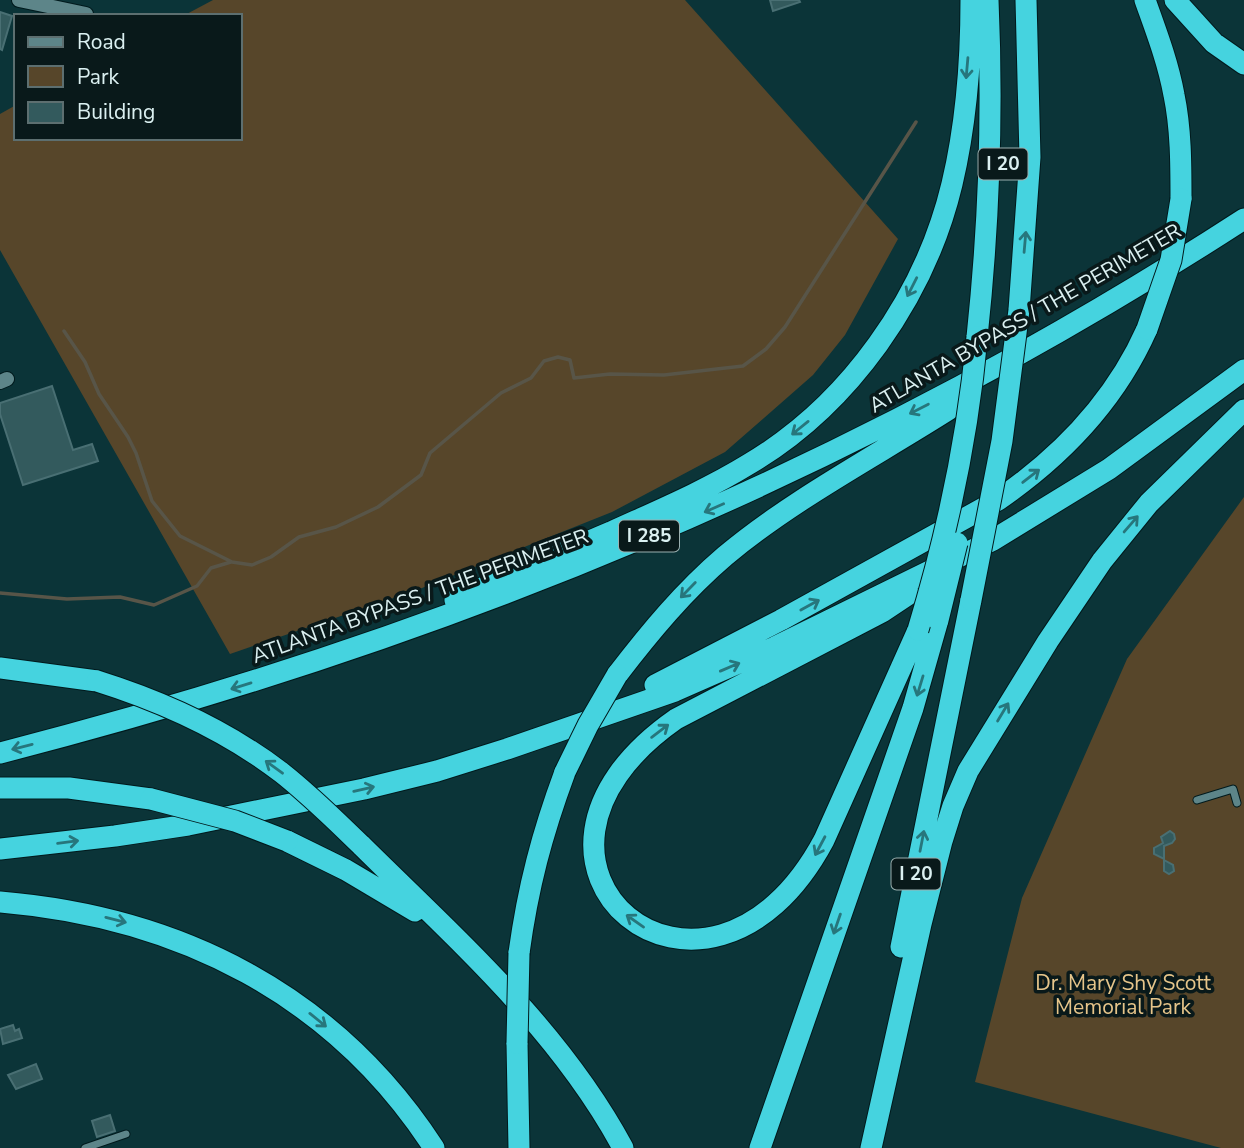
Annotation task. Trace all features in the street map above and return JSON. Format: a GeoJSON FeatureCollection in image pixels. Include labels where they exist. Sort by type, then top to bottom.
{"type":"FeatureCollection","features":[{"type":"Feature","properties":{"kind":"highway"},"geometry":{"type":"LineString","coordinates":[[306,665],[694,494],[749,464],[783,441],[827,404],[874,350],[904,301],[940,222],[957,160],[963,120],[971,0]]}},
{"type":"Feature","properties":{"kind":"highway"},"geometry":{"type":"LineString","coordinates":[[988,0],[990,94],[985,332],[941,549],[918,630],[824,840],[808,867],[781,899],[735,930],[718,937],[700,939],[678,939],[657,934],[620,910],[601,881],[595,861],[593,837],[597,815],[617,775],[634,753],[654,735],[676,719],[882,612],[993,540],[1109,469],[1244,370]]}},
{"type":"Feature","properties":{"kind":"highway","name":"I 20"},"geometry":{"type":"LineString","coordinates":[[760,1148],[913,708],[954,557],[984,401],[985,332],[1003,190],[1002,0]]}},
{"type":"Feature","properties":{"kind":"highway","name":"I 20"},"geometry":{"type":"LineString","coordinates":[[861,1148],[1002,442],[1027,226],[1030,145],[1026,0]]}},
{"type":"Feature","properties":{"kind":"highway"},"geometry":{"type":"LineString","coordinates":[[575,726],[781,620],[1015,489],[1067,445],[1102,406],[1130,365],[1147,330],[1171,260],[1181,199],[1181,161],[1174,96],[1167,65],[1145,0]]}},
{"type":"Feature","properties":{"kind":"highway"},"geometry":{"type":"LineString","coordinates":[[1175,0],[1214,43],[1244,64]]}},
{"type":"Feature","properties":{"kind":"highway","name":"ATLANTA BYPASS / THE PERIMETER"},"geometry":{"type":"LineString","coordinates":[[0,753],[136,717],[306,665],[487,602],[667,529],[814,462],[979,377],[1116,299],[1244,219]]}},
{"type":"Feature","properties":{"kind":"highway"},"geometry":{"type":"LineString","coordinates":[[519,1148],[519,953],[527,895],[538,851],[565,772],[587,725],[617,675],[670,609],[724,557],[778,516],[948,410],[979,377]]}},
{"type":"Feature","properties":{"kind":"highway"},"geometry":{"type":"LineString","coordinates":[[871,1148],[939,854],[953,806],[968,771],[1048,641],[1110,551],[1149,503],[1244,410]]}},
{"type":"Feature","properties":{"kind":"highway"},"geometry":{"type":"LineString","coordinates":[[0,849],[115,836],[291,805],[437,771],[675,691],[748,659],[993,540]]}},
{"type":"Feature","properties":{"kind":"highway"},"geometry":{"type":"LineString","coordinates":[[0,668],[97,681],[166,704],[239,743],[285,775],[361,845],[527,1012],[571,1065],[623,1148]]}},
{"type":"Feature","properties":{"kind":"highway"},"geometry":{"type":"LineString","coordinates":[[0,788],[69,788],[151,799],[236,821],[287,841],[346,870],[411,908],[475,957]]}},
{"type":"Feature","properties":{"kind":"highway"},"geometry":{"type":"LineString","coordinates":[[0,902],[73,911],[133,925],[206,952],[256,978],[303,1008],[346,1044],[391,1091],[434,1148]]}},
{"type":"Feature","properties":{"kind":"street"},"geometry":{"type":"LineString","coordinates":[[19,0],[86,14]]}},
{"type":"Feature","properties":{"kind":"lane"},"geometry":{"type":"LineString","coordinates":[[1197,800],[1233,789],[1237,803]]}},
{"type":"Feature","properties":{"kind":"lane"},"geometry":{"type":"LineString","coordinates":[[85,1148],[126,1134]]}},
{"type":"Feature","properties":{"kind":"green space"},"geometry":{"type":"Polygon","coordinates":[[[213,0],[685,0],[898,239],[845,335],[813,375],[725,452],[612,512],[417,590],[230,654],[0,250],[0,114],[14,106],[14,140],[242,140],[242,14],[187,14],[213,0]]]}},
{"type":"Feature","properties":{"kind":"green space","name":"Dr. Mary Shy Scott Memorial Park"},"geometry":{"type":"Polygon","coordinates":[[[1244,497],[1244,1148],[1221,1148],[975,1082],[1022,898],[1127,659],[1244,497]]]}},
{"type":"Feature","properties":{"kind":"building"},"geometry":{"type":"Polygon","coordinates":[[[770,0],[799,0],[800,2],[773,11],[770,0]]]}},
{"type":"Feature","properties":{"kind":"building"},"geometry":{"type":"Polygon","coordinates":[[[0,12],[12,16],[2,50],[0,49],[0,12]]]}},
{"type":"Feature","properties":{"kind":"building"},"geometry":{"type":"Polygon","coordinates":[[[52,386],[73,450],[92,444],[98,461],[23,485],[0,414],[0,403],[52,386]]]}},
{"type":"Feature","properties":{"kind":"building"},"geometry":{"type":"Polygon","coordinates":[[[1170,831],[1175,839],[1164,846],[1164,859],[1154,854],[1154,848],[1163,843],[1161,837],[1170,831]]]}},
{"type":"Feature","properties":{"kind":"building"},"geometry":{"type":"Polygon","coordinates":[[[1164,860],[1173,865],[1174,871],[1169,874],[1164,871],[1164,860]]]}},
{"type":"Feature","properties":{"kind":"building"},"geometry":{"type":"Polygon","coordinates":[[[13,1025],[15,1031],[19,1029],[22,1038],[3,1044],[0,1029],[13,1025]]]}},
{"type":"Feature","properties":{"kind":"building"},"geometry":{"type":"Polygon","coordinates":[[[36,1064],[42,1079],[16,1089],[8,1075],[36,1064]]]}},
{"type":"Feature","properties":{"kind":"building"},"geometry":{"type":"Polygon","coordinates":[[[110,1115],[115,1131],[97,1137],[92,1121],[110,1115]]]}},
{"type":"Feature","properties":{"kind":"waterway"},"geometry":{"type":"LineString","coordinates":[[64,331],[85,362],[99,394],[128,437],[152,501],[180,536],[232,562],[252,565],[271,557],[299,537],[336,527],[378,507],[421,475],[430,453],[501,393],[531,378],[544,361],[558,357],[570,360],[574,378],[610,374],[664,375],[743,366],[766,349],[785,327],[916,122]]}},
{"type":"Feature","properties":{"kind":"waterway"},"geometry":{"type":"LineString","coordinates":[[0,593],[67,599],[120,597],[154,605],[197,586],[211,568],[231,562]]}}]}
